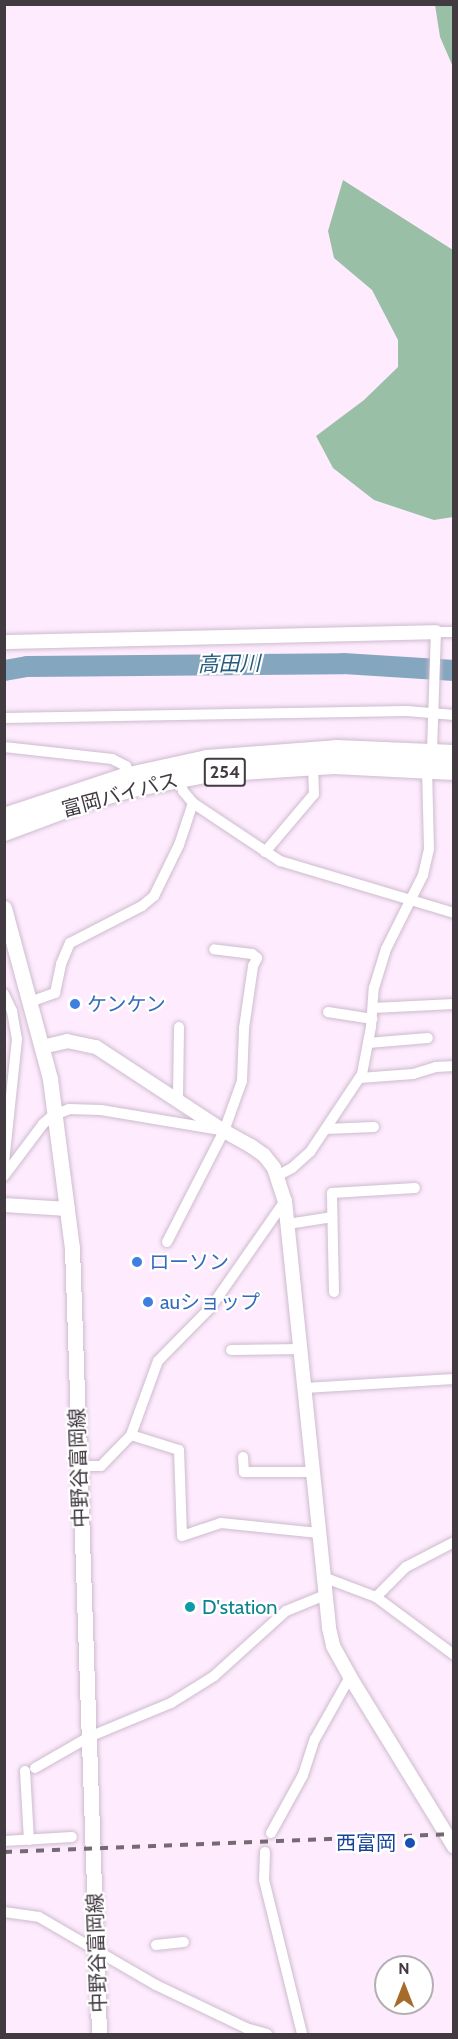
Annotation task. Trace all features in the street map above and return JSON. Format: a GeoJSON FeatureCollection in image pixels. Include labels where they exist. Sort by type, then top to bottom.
{"type":"FeatureCollection","features":[{"type":"Feature","properties":{"kind":"highway","name":"富岡バイパス"},"geometry":{"type":"LineString","coordinates":[[4,817],[75,791],[130,776],[207,759],[271,752],[336,749],[430,760],[453,771]]}},
{"type":"Feature","properties":{"kind":"highway","name":"富岡バイパス"},"geometry":{"type":"LineString","coordinates":[[4,832],[79,804],[179,778],[240,770],[430,760],[453,754]]}},
{"type":"Feature","properties":{"kind":"main road","name":"中野谷富岡線"},"geometry":{"type":"LineString","coordinates":[[4,908],[42,1047],[56,1113],[72,1248],[99,2034]]}},
{"type":"Feature","properties":{"kind":"street"},"geometry":{"type":"LineString","coordinates":[[4,642],[436,636],[453,632]]}},
{"type":"Feature","properties":{"kind":"street"},"geometry":{"type":"LineString","coordinates":[[278,1176],[292,1168],[310,1152],[360,1078],[368,1043],[374,988],[386,949],[423,875],[429,849],[430,760],[436,636]]}},
{"type":"Feature","properties":{"kind":"street"},"geometry":{"type":"LineString","coordinates":[[4,718],[407,711],[453,715]]}},
{"type":"Feature","properties":{"kind":"street"},"geometry":{"type":"LineString","coordinates":[[4,747],[112,759],[126,766],[130,776]]}},
{"type":"Feature","properties":{"kind":"street"},"geometry":{"type":"LineString","coordinates":[[265,852],[314,794],[314,766]]}},
{"type":"Feature","properties":{"kind":"street"},"geometry":{"type":"LineString","coordinates":[[179,778],[183,791],[193,803],[280,861],[453,913]]}},
{"type":"Feature","properties":{"kind":"street"},"geometry":{"type":"LineString","coordinates":[[30,1002],[55,993],[61,964],[70,943],[142,906],[154,896],[179,845],[193,803]]}},
{"type":"Feature","properties":{"kind":"street"},"geometry":{"type":"LineString","coordinates":[[167,1242],[224,1131],[242,1082],[244,1028],[253,966],[257,958],[252,954],[214,949]]}},
{"type":"Feature","properties":{"kind":"street"},"geometry":{"type":"LineString","coordinates":[[4,994],[12,1011],[17,1039],[4,1163]]}},
{"type":"Feature","properties":{"kind":"street"},"geometry":{"type":"LineString","coordinates":[[328,1012],[372,1013],[453,1004]]}},
{"type":"Feature","properties":{"kind":"street"},"geometry":{"type":"LineString","coordinates":[[178,1100],[179,1027]]}},
{"type":"Feature","properties":{"kind":"street"},"geometry":{"type":"LineString","coordinates":[[368,1043],[428,1038]]}},
{"type":"Feature","properties":{"kind":"street"},"geometry":{"type":"LineString","coordinates":[[42,1047],[67,1041],[96,1047],[264,1155],[278,1176],[288,1224],[318,1533],[333,1646],[453,1847]]}},
{"type":"Feature","properties":{"kind":"street"},"geometry":{"type":"LineString","coordinates":[[360,1078],[413,1074],[436,1067],[453,1066]]}},
{"type":"Feature","properties":{"kind":"street"},"geometry":{"type":"LineString","coordinates":[[4,1176],[44,1124],[56,1113],[78,1108],[224,1131]]}},
{"type":"Feature","properties":{"kind":"street"},"geometry":{"type":"LineString","coordinates":[[326,1129],[374,1127]]}},
{"type":"Feature","properties":{"kind":"street"},"geometry":{"type":"LineString","coordinates":[[334,1292],[332,1193],[415,1188]]}},
{"type":"Feature","properties":{"kind":"street"},"geometry":{"type":"LineString","coordinates":[[79,1466],[101,1466],[130,1435],[158,1361],[211,1307],[285,1201]]}},
{"type":"Feature","properties":{"kind":"street"},"geometry":{"type":"LineString","coordinates":[[4,1205],[68,1209]]}},
{"type":"Feature","properties":{"kind":"street"},"geometry":{"type":"LineString","coordinates":[[288,1224],[332,1217]]}},
{"type":"Feature","properties":{"kind":"street"},"geometry":{"type":"LineString","coordinates":[[231,1350],[300,1349]]}},
{"type":"Feature","properties":{"kind":"street"},"geometry":{"type":"LineString","coordinates":[[304,1388],[453,1379]]}},
{"type":"Feature","properties":{"kind":"street"},"geometry":{"type":"LineString","coordinates":[[130,1435],[179,1450],[182,1536],[221,1523],[318,1533]]}},
{"type":"Feature","properties":{"kind":"street"},"geometry":{"type":"LineString","coordinates":[[243,1457],[244,1472],[312,1472]]}},
{"type":"Feature","properties":{"kind":"street"},"geometry":{"type":"LineString","coordinates":[[376,1597],[406,1567],[453,1542]]}},
{"type":"Feature","properties":{"kind":"street"},"geometry":{"type":"LineString","coordinates":[[323,1577],[376,1597],[453,1655]]}},
{"type":"Feature","properties":{"kind":"street"},"geometry":{"type":"LineString","coordinates":[[29,1840],[30,1769],[89,1737],[171,1703],[214,1676],[286,1611],[325,1595]]}},
{"type":"Feature","properties":{"kind":"street"},"geometry":{"type":"LineString","coordinates":[[271,1833],[303,1775],[315,1739],[350,1677]]}},
{"type":"Feature","properties":{"kind":"street"},"geometry":{"type":"LineString","coordinates":[[4,1841],[72,1837]]}},
{"type":"Feature","properties":{"kind":"street"},"geometry":{"type":"LineString","coordinates":[[265,1852],[264,1880],[302,2034]]}},
{"type":"Feature","properties":{"kind":"street"},"geometry":{"type":"LineString","coordinates":[[4,1912],[39,1917],[156,1984],[246,2028],[267,2034]]}},
{"type":"Feature","properties":{"kind":"street"},"geometry":{"type":"LineString","coordinates":[[156,1945],[184,1942]]}},
{"type":"Feature","properties":{"kind":"green space"},"geometry":{"type":"Polygon","coordinates":[[[435,5],[453,5],[453,67],[440,37],[435,5]]]}},
{"type":"Feature","properties":{"kind":"green space"},"geometry":{"type":"Polygon","coordinates":[[[343,180],[453,250],[453,517],[434,520],[374,500],[333,468],[316,436],[364,400],[398,367],[398,340],[372,290],[334,258],[328,231],[343,180]]]}},
{"type":"Feature","properties":{"kind":"waterway","name":"高田川"},"geometry":{"type":"LineString","coordinates":[[4,670],[27,666],[343,663],[454,670]]}},
{"type":"Feature","properties":{"kind":"railway"},"geometry":{"type":"LineString","coordinates":[[4,1852],[454,1834]]}},
{"type":"Feature","properties":{"kind":"place","name":"ケンケン"},"geometry":{"type":"Point","coordinates":[75,1004]}},
{"type":"Feature","properties":{"kind":"place","name":"ローソン"},"geometry":{"type":"Point","coordinates":[137,1262]}},
{"type":"Feature","properties":{"kind":"place","name":"auショップ"},"geometry":{"type":"Point","coordinates":[148,1302]}},
{"type":"Feature","properties":{"kind":"place","name":"D'station"},"geometry":{"type":"Point","coordinates":[190,1607]}},
{"type":"Feature","properties":{"kind":"place","name":"西富岡"},"geometry":{"type":"Point","coordinates":[410,1843]}}]}
